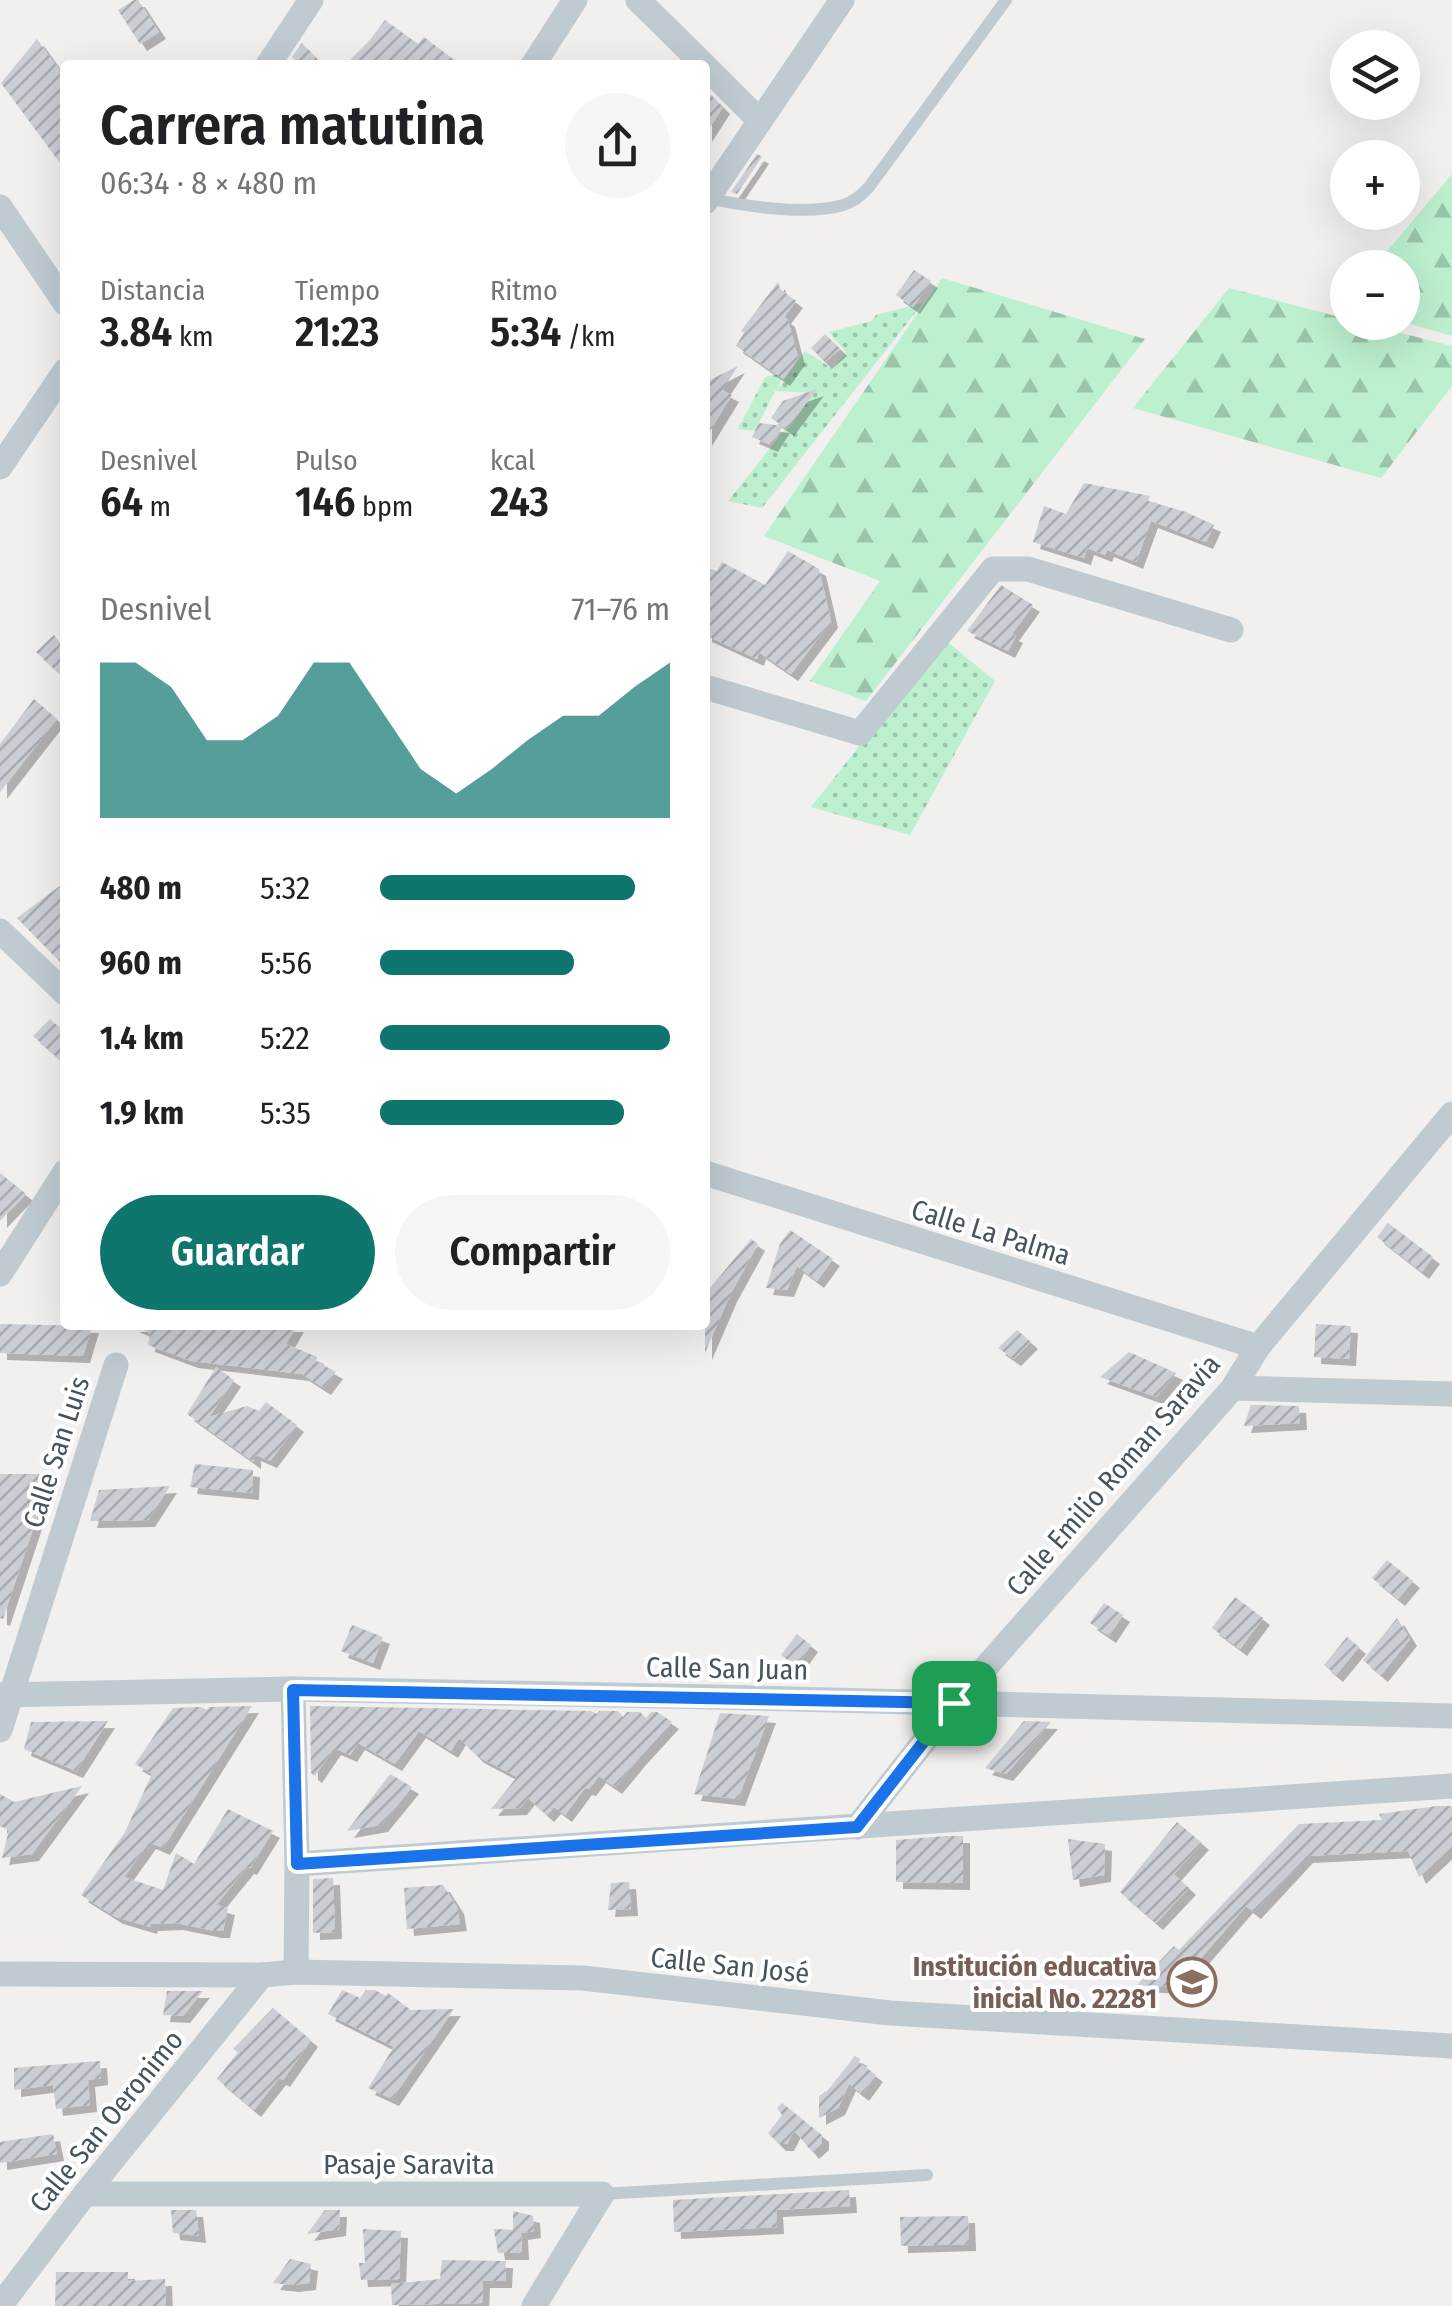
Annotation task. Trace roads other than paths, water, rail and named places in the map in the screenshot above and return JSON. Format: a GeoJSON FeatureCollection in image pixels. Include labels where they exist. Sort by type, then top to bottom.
{"type":"FeatureCollection","features":[{"type":"Feature","properties":{"kind":"street"},"geometry":{"type":"LineString","coordinates":[[271,60],[311,0]]}},
{"type":"Feature","properties":{"kind":"street"},"geometry":{"type":"LineString","coordinates":[[537,60],[575,0]]}},
{"type":"Feature","properties":{"kind":"street"},"geometry":{"type":"LineString","coordinates":[[638,0],[698,60]]}},
{"type":"Feature","properties":{"kind":"street"},"geometry":{"type":"LineString","coordinates":[[710,194],[842,0]]}},
{"type":"Feature","properties":{"kind":"street"},"geometry":{"type":"LineString","coordinates":[[710,72],[760,120]]}},
{"type":"Feature","properties":{"kind":"street"},"geometry":{"type":"LineString","coordinates":[[0,207],[60,296]]}},
{"type":"Feature","properties":{"kind":"street"},"geometry":{"type":"LineString","coordinates":[[0,467],[60,378]]}},
{"type":"Feature","properties":{"kind":"street"},"geometry":{"type":"LineString","coordinates":[[710,689],[860,734],[993,568],[1028,569],[1231,630]]}},
{"type":"Feature","properties":{"kind":"street"},"geometry":{"type":"LineString","coordinates":[[0,931],[60,988]]}},
{"type":"Feature","properties":{"kind":"street","name":"Calle Emilio Roman Saravia"},"geometry":{"type":"LineString","coordinates":[[857,1827],[954,1703],[1233,1388],[1258,1347],[1452,1114]]}},
{"type":"Feature","properties":{"kind":"street","name":"Calle La Palma"},"geometry":{"type":"LineString","coordinates":[[710,1175],[1258,1347]]}},
{"type":"Feature","properties":{"kind":"street"},"geometry":{"type":"LineString","coordinates":[[2,1267],[60,1180]]}},
{"type":"Feature","properties":{"kind":"street","name":"Calle San Luis"},"geometry":{"type":"LineString","coordinates":[[0,1730],[6,1695],[116,1365]]}},
{"type":"Feature","properties":{"kind":"street"},"geometry":{"type":"LineString","coordinates":[[1233,1388],[1449,1390]]}},
{"type":"Feature","properties":{"kind":"street"},"geometry":{"type":"LineString","coordinates":[[293,1690],[296,1972]]}},
{"type":"Feature","properties":{"kind":"street","name":"Calle San Juan"},"geometry":{"type":"LineString","coordinates":[[6,1695],[293,1690],[1450,1713]]}},
{"type":"Feature","properties":{"kind":"street"},"geometry":{"type":"LineString","coordinates":[[297,1864],[1452,1786]]}},
{"type":"Feature","properties":{"kind":"street","name":"Calle San José"},"geometry":{"type":"LineString","coordinates":[[0,1974],[296,1972],[583,1978],[890,2012],[1452,2046]]}},
{"type":"Feature","properties":{"kind":"street","name":"Calle San Oeronimo"},"geometry":{"type":"LineString","coordinates":[[0,2306],[262,1975]]}},
{"type":"Feature","properties":{"kind":"street","name":"Pasaje Saravita"},"geometry":{"type":"LineString","coordinates":[[85,2194],[602,2194]]}},
{"type":"Feature","properties":{"kind":"street"},"geometry":{"type":"LineString","coordinates":[[534,2306],[602,2194]]}},
{"type":"Feature","properties":{"kind":"lane"},"geometry":{"type":"LineString","coordinates":[[710,201],[801,209],[828,208],[857,199],[1006,0]]}},
{"type":"Feature","properties":{"kind":"lane"},"geometry":{"type":"LineString","coordinates":[[602,2194],[927,2175]]}},
{"type":"Feature","properties":{"kind":"place","name":"Institución educativa inicial No. 22281"},"geometry":{"type":"Point","coordinates":[1192,1982]}}]}
